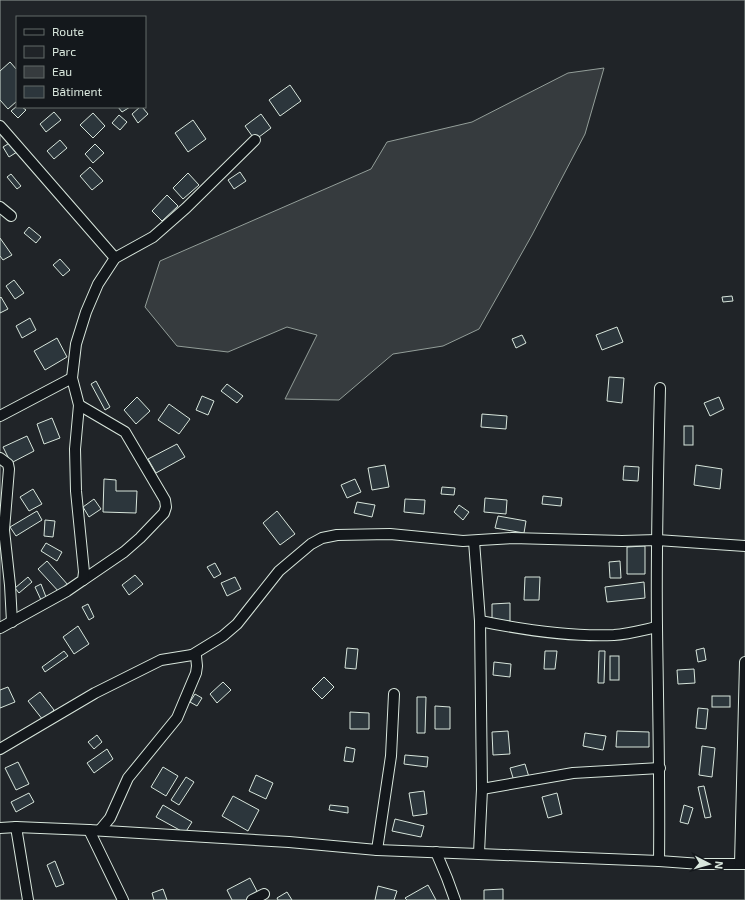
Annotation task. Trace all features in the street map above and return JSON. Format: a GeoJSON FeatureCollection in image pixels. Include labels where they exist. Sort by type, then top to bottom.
{"type":"FeatureCollection","features":[{"type":"Feature","properties":{"kind":"street"},"geometry":{"type":"LineString","coordinates":[[0,126],[115,258]]}},
{"type":"Feature","properties":{"kind":"street"},"geometry":{"type":"LineString","coordinates":[[84,580],[76,484],[75,449],[79,405],[72,378],[76,344],[86,312],[98,284],[115,258],[153,237],[186,208],[255,140]]}},
{"type":"Feature","properties":{"kind":"street"},"geometry":{"type":"LineString","coordinates":[[0,207],[11,216]]}},
{"type":"Feature","properties":{"kind":"street"},"geometry":{"type":"LineString","coordinates":[[0,416],[72,378]]}},
{"type":"Feature","properties":{"kind":"street"},"geometry":{"type":"LineString","coordinates":[[659,860],[660,768],[657,540],[660,388]]}},
{"type":"Feature","properties":{"kind":"street"},"geometry":{"type":"LineString","coordinates":[[0,628],[67,591],[124,552],[164,513],[166,506],[165,500],[126,432],[79,405]]}},
{"type":"Feature","properties":{"kind":"street"},"geometry":{"type":"LineString","coordinates":[[0,458],[8,464],[9,469],[4,530],[10,585],[12,622]]}},
{"type":"Feature","properties":{"kind":"street"},"geometry":{"type":"LineString","coordinates":[[0,749],[95,694],[160,660],[192,656],[223,636],[237,624],[279,571],[311,544],[322,538],[337,535],[390,534],[474,541],[512,538],[622,541],[657,540],[745,546]]}},
{"type":"Feature","properties":{"kind":"street"},"geometry":{"type":"LineString","coordinates":[[474,541],[480,621],[482,789],[479,853]]}},
{"type":"Feature","properties":{"kind":"street"},"geometry":{"type":"LineString","coordinates":[[480,621],[519,629],[578,635],[616,635],[657,627]]}},
{"type":"Feature","properties":{"kind":"street"},"geometry":{"type":"LineString","coordinates":[[100,830],[112,814],[123,786],[128,778],[178,718],[196,673],[196,656],[192,656]]}},
{"type":"Feature","properties":{"kind":"street"},"geometry":{"type":"LineString","coordinates":[[0,828],[16,827],[100,830],[289,842],[377,850],[659,860],[700,864],[743,864],[745,662]]}},
{"type":"Feature","properties":{"kind":"street"},"geometry":{"type":"LineString","coordinates":[[377,850],[391,756],[394,694]]}},
{"type":"Feature","properties":{"kind":"street"},"geometry":{"type":"LineString","coordinates":[[482,789],[573,773],[660,768]]}},
{"type":"Feature","properties":{"kind":"street"},"geometry":{"type":"LineString","coordinates":[[16,827],[28,900]]}},
{"type":"Feature","properties":{"kind":"street"},"geometry":{"type":"LineString","coordinates":[[89,830],[123,900]]}},
{"type":"Feature","properties":{"kind":"street"},"geometry":{"type":"LineString","coordinates":[[436,852],[455,900]]}},
{"type":"Feature","properties":{"kind":"street"},"geometry":{"type":"LineString","coordinates":[[252,900],[264,894]]}},
{"type":"Feature","properties":{"kind":"green space"},"geometry":{"type":"Polygon","coordinates":[[[0,0],[745,0],[745,900],[0,900],[0,0]]]}},
{"type":"Feature","properties":{"kind":"water"},"geometry":{"type":"Polygon","coordinates":[[[604,68],[585,134],[532,235],[479,329],[443,346],[393,354],[339,400],[285,399],[317,335],[287,327],[228,352],[177,346],[145,307],[160,261],[371,169],[387,142],[472,122],[568,73],[604,68]]]}},
{"type":"Feature","properties":{"kind":"building"},"geometry":{"type":"Polygon","coordinates":[[[10,62],[16,69],[16,102],[8,109],[0,100],[0,71],[10,62]]]}},
{"type":"Feature","properties":{"kind":"building"},"geometry":{"type":"Polygon","coordinates":[[[290,85],[301,101],[280,116],[269,100],[290,85]]]}},
{"type":"Feature","properties":{"kind":"building"},"geometry":{"type":"Polygon","coordinates":[[[16,107],[26,110],[18,118],[11,111],[16,107]]]}},
{"type":"Feature","properties":{"kind":"building"},"geometry":{"type":"Polygon","coordinates":[[[119,108],[128,108],[122,112],[119,108]]]}},
{"type":"Feature","properties":{"kind":"building"},"geometry":{"type":"Polygon","coordinates":[[[139,108],[143,108],[148,114],[138,123],[132,114],[139,108]]]}},
{"type":"Feature","properties":{"kind":"building"},"geometry":{"type":"Polygon","coordinates":[[[54,112],[61,120],[46,132],[40,124],[54,112]]]}},
{"type":"Feature","properties":{"kind":"building"},"geometry":{"type":"Polygon","coordinates":[[[93,113],[105,126],[93,138],[80,125],[93,113]]]}},
{"type":"Feature","properties":{"kind":"building"},"geometry":{"type":"Polygon","coordinates":[[[261,114],[271,128],[255,140],[245,126],[261,114]]]}},
{"type":"Feature","properties":{"kind":"building"},"geometry":{"type":"Polygon","coordinates":[[[119,115],[127,122],[120,130],[112,123],[119,115]]]}},
{"type":"Feature","properties":{"kind":"building"},"geometry":{"type":"Polygon","coordinates":[[[193,120],[206,139],[188,152],[175,133],[193,120]]]}},
{"type":"Feature","properties":{"kind":"building"},"geometry":{"type":"Polygon","coordinates":[[[60,140],[67,148],[54,159],[47,151],[60,140]]]}},
{"type":"Feature","properties":{"kind":"building"},"geometry":{"type":"Polygon","coordinates":[[[11,142],[17,152],[9,157],[3,147],[11,142]]]}},
{"type":"Feature","properties":{"kind":"building"},"geometry":{"type":"Polygon","coordinates":[[[95,144],[104,153],[93,163],[85,154],[95,144]]]}},
{"type":"Feature","properties":{"kind":"building"},"geometry":{"type":"Polygon","coordinates":[[[90,167],[103,181],[92,190],[80,176],[90,167]]]}},
{"type":"Feature","properties":{"kind":"building"},"geometry":{"type":"Polygon","coordinates":[[[240,172],[246,181],[234,189],[228,180],[240,172]]]}},
{"type":"Feature","properties":{"kind":"building"},"geometry":{"type":"Polygon","coordinates":[[[188,173],[199,185],[183,199],[173,188],[188,173]]]}},
{"type":"Feature","properties":{"kind":"building"},"geometry":{"type":"Polygon","coordinates":[[[11,174],[21,186],[17,189],[7,177],[11,174]]]}},
{"type":"Feature","properties":{"kind":"building"},"geometry":{"type":"Polygon","coordinates":[[[167,195],[178,206],[162,221],[152,211],[167,195]]]}},
{"type":"Feature","properties":{"kind":"building"},"geometry":{"type":"Polygon","coordinates":[[[29,227],[41,237],[36,243],[24,233],[29,227]]]}},
{"type":"Feature","properties":{"kind":"building"},"geometry":{"type":"Polygon","coordinates":[[[0,238],[12,255],[3,260],[0,256],[0,238]]]}},
{"type":"Feature","properties":{"kind":"building"},"geometry":{"type":"Polygon","coordinates":[[[60,259],[70,270],[63,276],[53,265],[60,259]]]}},
{"type":"Feature","properties":{"kind":"building"},"geometry":{"type":"Polygon","coordinates":[[[14,280],[24,293],[15,299],[6,286],[14,280]]]}},
{"type":"Feature","properties":{"kind":"building"},"geometry":{"type":"Polygon","coordinates":[[[732,296],[733,301],[723,302],[722,297],[732,296]]]}},
{"type":"Feature","properties":{"kind":"building"},"geometry":{"type":"Polygon","coordinates":[[[1,297],[8,309],[0,313],[0,298],[1,297]]]}},
{"type":"Feature","properties":{"kind":"building"},"geometry":{"type":"Polygon","coordinates":[[[30,318],[36,330],[22,338],[16,326],[30,318]]]}},
{"type":"Feature","properties":{"kind":"building"},"geometry":{"type":"Polygon","coordinates":[[[617,327],[623,342],[602,350],[596,335],[617,327]]]}},
{"type":"Feature","properties":{"kind":"building"},"geometry":{"type":"Polygon","coordinates":[[[522,335],[526,343],[516,348],[512,339],[522,335]]]}},
{"type":"Feature","properties":{"kind":"building"},"geometry":{"type":"Polygon","coordinates":[[[57,338],[67,357],[45,370],[34,351],[57,338]]]}},
{"type":"Feature","properties":{"kind":"building"},"geometry":{"type":"Polygon","coordinates":[[[609,377],[624,378],[622,403],[607,401],[609,377]]]}},
{"type":"Feature","properties":{"kind":"building"},"geometry":{"type":"Polygon","coordinates":[[[96,381],[110,407],[105,410],[91,384],[96,381]]]}},
{"type":"Feature","properties":{"kind":"building"},"geometry":{"type":"Polygon","coordinates":[[[227,384],[243,396],[237,403],[221,391],[227,384]]]}},
{"type":"Feature","properties":{"kind":"building"},"geometry":{"type":"Polygon","coordinates":[[[202,396],[214,401],[208,415],[196,410],[202,396]]]}},
{"type":"Feature","properties":{"kind":"building"},"geometry":{"type":"Polygon","coordinates":[[[137,397],[150,411],[136,424],[124,410],[137,397]]]}},
{"type":"Feature","properties":{"kind":"building"},"geometry":{"type":"Polygon","coordinates":[[[719,397],[724,409],[710,416],[704,403],[719,397]]]}},
{"type":"Feature","properties":{"kind":"building"},"geometry":{"type":"Polygon","coordinates":[[[169,404],[190,419],[179,434],[158,420],[169,404]]]}},
{"type":"Feature","properties":{"kind":"building"},"geometry":{"type":"Polygon","coordinates":[[[482,414],[507,416],[506,429],[481,427],[482,414]]]}},
{"type":"Feature","properties":{"kind":"building"},"geometry":{"type":"Polygon","coordinates":[[[52,418],[60,438],[44,444],[37,424],[52,418]]]}},
{"type":"Feature","properties":{"kind":"building"},"geometry":{"type":"Polygon","coordinates":[[[684,426],[693,426],[693,445],[684,445],[684,426]]]}},
{"type":"Feature","properties":{"kind":"building"},"geometry":{"type":"Polygon","coordinates":[[[27,436],[34,451],[11,463],[3,447],[27,436]]]}},
{"type":"Feature","properties":{"kind":"building"},"geometry":{"type":"Polygon","coordinates":[[[177,444],[185,457],[156,473],[148,459],[177,444]]]}},
{"type":"Feature","properties":{"kind":"building"},"geometry":{"type":"Polygon","coordinates":[[[385,465],[389,487],[372,490],[368,468],[385,465]]]}},
{"type":"Feature","properties":{"kind":"building"},"geometry":{"type":"Polygon","coordinates":[[[696,465],[722,469],[720,489],[694,485],[696,465]]]}},
{"type":"Feature","properties":{"kind":"building"},"geometry":{"type":"Polygon","coordinates":[[[624,466],[639,467],[638,481],[623,480],[624,466]]]}},
{"type":"Feature","properties":{"kind":"building"},"geometry":{"type":"Polygon","coordinates":[[[104,479],[116,480],[116,491],[137,491],[136,513],[103,512],[104,479]]]}},
{"type":"Feature","properties":{"kind":"building"},"geometry":{"type":"Polygon","coordinates":[[[355,479],[361,492],[347,498],[341,485],[355,479]]]}},
{"type":"Feature","properties":{"kind":"building"},"geometry":{"type":"Polygon","coordinates":[[[442,487],[455,488],[454,495],[441,494],[442,487]]]}},
{"type":"Feature","properties":{"kind":"building"},"geometry":{"type":"Polygon","coordinates":[[[33,489],[42,504],[29,511],[20,497],[33,489]]]}},
{"type":"Feature","properties":{"kind":"building"},"geometry":{"type":"Polygon","coordinates":[[[543,496],[562,498],[561,506],[542,504],[543,496]]]}},
{"type":"Feature","properties":{"kind":"building"},"geometry":{"type":"Polygon","coordinates":[[[485,498],[507,500],[506,514],[484,512],[485,498]]]}},
{"type":"Feature","properties":{"kind":"building"},"geometry":{"type":"Polygon","coordinates":[[[94,499],[101,509],[89,517],[83,507],[94,499]]]}},
{"type":"Feature","properties":{"kind":"building"},"geometry":{"type":"Polygon","coordinates":[[[405,499],[425,500],[424,514],[404,512],[405,499]]]}},
{"type":"Feature","properties":{"kind":"building"},"geometry":{"type":"Polygon","coordinates":[[[357,502],[375,505],[372,517],[354,513],[357,502]]]}},
{"type":"Feature","properties":{"kind":"building"},"geometry":{"type":"Polygon","coordinates":[[[459,505],[469,512],[463,520],[454,512],[459,505]]]}},
{"type":"Feature","properties":{"kind":"building"},"geometry":{"type":"Polygon","coordinates":[[[37,511],[42,520],[16,536],[10,527],[37,511]]]}},
{"type":"Feature","properties":{"kind":"building"},"geometry":{"type":"Polygon","coordinates":[[[277,511],[295,534],[280,545],[263,523],[277,511]]]}},
{"type":"Feature","properties":{"kind":"building"},"geometry":{"type":"Polygon","coordinates":[[[498,516],[526,521],[524,533],[495,528],[498,516]]]}},
{"type":"Feature","properties":{"kind":"building"},"geometry":{"type":"Polygon","coordinates":[[[45,520],[55,521],[53,537],[44,536],[45,520]]]}},
{"type":"Feature","properties":{"kind":"building"},"geometry":{"type":"Polygon","coordinates":[[[46,543],[62,552],[57,561],[41,551],[46,543]]]}},
{"type":"Feature","properties":{"kind":"building"},"geometry":{"type":"Polygon","coordinates":[[[645,546],[645,574],[627,574],[627,547],[645,546]]]}},
{"type":"Feature","properties":{"kind":"building"},"geometry":{"type":"Polygon","coordinates":[[[47,561],[68,585],[60,593],[38,569],[47,561]]]}},
{"type":"Feature","properties":{"kind":"building"},"geometry":{"type":"Polygon","coordinates":[[[620,561],[621,578],[610,578],[609,562],[620,561]]]}},
{"type":"Feature","properties":{"kind":"building"},"geometry":{"type":"Polygon","coordinates":[[[215,563],[221,574],[214,578],[207,567],[215,563]]]}},
{"type":"Feature","properties":{"kind":"building"},"geometry":{"type":"Polygon","coordinates":[[[135,575],[143,584],[129,595],[122,585],[135,575]]]}},
{"type":"Feature","properties":{"kind":"building"},"geometry":{"type":"Polygon","coordinates":[[[28,577],[32,582],[19,593],[15,588],[28,577]]]}},
{"type":"Feature","properties":{"kind":"building"},"geometry":{"type":"Polygon","coordinates":[[[235,577],[241,589],[227,596],[221,583],[235,577]]]}},
{"type":"Feature","properties":{"kind":"building"},"geometry":{"type":"Polygon","coordinates":[[[525,577],[540,577],[539,600],[524,600],[525,577]]]}},
{"type":"Feature","properties":{"kind":"building"},"geometry":{"type":"Polygon","coordinates":[[[644,582],[645,598],[607,602],[605,587],[644,582]]]}},
{"type":"Feature","properties":{"kind":"building"},"geometry":{"type":"Polygon","coordinates":[[[41,584],[46,597],[41,600],[35,587],[41,584]]]}},
{"type":"Feature","properties":{"kind":"building"},"geometry":{"type":"Polygon","coordinates":[[[510,603],[510,621],[492,622],[492,604],[510,603]]]}},
{"type":"Feature","properties":{"kind":"building"},"geometry":{"type":"Polygon","coordinates":[[[88,604],[94,617],[89,620],[82,607],[88,604]]]}},
{"type":"Feature","properties":{"kind":"building"},"geometry":{"type":"Polygon","coordinates":[[[78,626],[89,644],[74,654],[63,637],[78,626]]]}},
{"type":"Feature","properties":{"kind":"building"},"geometry":{"type":"Polygon","coordinates":[[[347,648],[358,649],[356,669],[345,668],[347,648]]]}},
{"type":"Feature","properties":{"kind":"building"},"geometry":{"type":"Polygon","coordinates":[[[704,648],[706,660],[698,662],[696,650],[704,648]]]}},
{"type":"Feature","properties":{"kind":"building"},"geometry":{"type":"Polygon","coordinates":[[[64,651],[68,656],[45,672],[42,667],[64,651]]]}},
{"type":"Feature","properties":{"kind":"building"},"geometry":{"type":"Polygon","coordinates":[[[545,651],[557,651],[555,669],[544,669],[545,651]]]}},
{"type":"Feature","properties":{"kind":"building"},"geometry":{"type":"Polygon","coordinates":[[[599,651],[605,651],[604,683],[598,683],[599,651]]]}},
{"type":"Feature","properties":{"kind":"building"},"geometry":{"type":"Polygon","coordinates":[[[610,656],[619,656],[619,680],[610,680],[610,656]]]}},
{"type":"Feature","properties":{"kind":"building"},"geometry":{"type":"Polygon","coordinates":[[[494,662],[511,664],[510,677],[493,675],[494,662]]]}},
{"type":"Feature","properties":{"kind":"building"},"geometry":{"type":"Polygon","coordinates":[[[694,669],[695,683],[678,684],[677,670],[694,669]]]}},
{"type":"Feature","properties":{"kind":"building"},"geometry":{"type":"Polygon","coordinates":[[[324,677],[334,687],[322,699],[312,689],[324,677]]]}},
{"type":"Feature","properties":{"kind":"building"},"geometry":{"type":"Polygon","coordinates":[[[223,682],[231,690],[217,703],[210,694],[223,682]]]}},
{"type":"Feature","properties":{"kind":"building"},"geometry":{"type":"Polygon","coordinates":[[[8,687],[15,702],[0,708],[0,690],[8,687]]]}},
{"type":"Feature","properties":{"kind":"building"},"geometry":{"type":"Polygon","coordinates":[[[40,692],[54,710],[43,720],[28,701],[40,692]]]}},
{"type":"Feature","properties":{"kind":"building"},"geometry":{"type":"Polygon","coordinates":[[[195,694],[202,698],[197,706],[190,702],[195,694]]]}},
{"type":"Feature","properties":{"kind":"building"},"geometry":{"type":"Polygon","coordinates":[[[712,696],[730,696],[730,707],[712,707],[712,696]]]}},
{"type":"Feature","properties":{"kind":"building"},"geometry":{"type":"Polygon","coordinates":[[[417,697],[426,697],[425,733],[417,733],[417,697]]]}},
{"type":"Feature","properties":{"kind":"building"},"geometry":{"type":"Polygon","coordinates":[[[435,706],[450,707],[450,729],[435,729],[435,706]]]}},
{"type":"Feature","properties":{"kind":"building"},"geometry":{"type":"Polygon","coordinates":[[[698,708],[708,709],[706,729],[696,728],[698,708]]]}},
{"type":"Feature","properties":{"kind":"building"},"geometry":{"type":"Polygon","coordinates":[[[350,712],[369,713],[369,729],[350,729],[350,712]]]}},
{"type":"Feature","properties":{"kind":"building"},"geometry":{"type":"Polygon","coordinates":[[[508,731],[510,754],[493,755],[492,732],[508,731]]]}},
{"type":"Feature","properties":{"kind":"building"},"geometry":{"type":"Polygon","coordinates":[[[617,731],[649,732],[649,747],[616,747],[617,731]]]}},
{"type":"Feature","properties":{"kind":"building"},"geometry":{"type":"Polygon","coordinates":[[[585,733],[606,736],[603,750],[583,746],[585,733]]]}},
{"type":"Feature","properties":{"kind":"building"},"geometry":{"type":"Polygon","coordinates":[[[97,735],[102,742],[94,749],[88,742],[97,735]]]}},
{"type":"Feature","properties":{"kind":"building"},"geometry":{"type":"Polygon","coordinates":[[[702,746],[715,748],[712,777],[699,775],[702,746]]]}},
{"type":"Feature","properties":{"kind":"building"},"geometry":{"type":"Polygon","coordinates":[[[346,747],[355,749],[353,762],[344,761],[346,747]]]}},
{"type":"Feature","properties":{"kind":"building"},"geometry":{"type":"Polygon","coordinates":[[[107,749],[113,759],[94,773],[87,763],[107,749]]]}},
{"type":"Feature","properties":{"kind":"building"},"geometry":{"type":"Polygon","coordinates":[[[405,755],[428,757],[427,767],[404,764],[405,755]]]}},
{"type":"Feature","properties":{"kind":"building"},"geometry":{"type":"Polygon","coordinates":[[[18,762],[29,784],[16,790],[5,768],[18,762]]]}},
{"type":"Feature","properties":{"kind":"building"},"geometry":{"type":"Polygon","coordinates":[[[525,764],[529,777],[514,781],[510,768],[525,764]]]}},
{"type":"Feature","properties":{"kind":"building"},"geometry":{"type":"Polygon","coordinates":[[[163,767],[178,776],[166,796],[151,787],[163,767]]]}},
{"type":"Feature","properties":{"kind":"building"},"geometry":{"type":"Polygon","coordinates":[[[256,775],[273,783],[266,799],[249,791],[256,775]]]}},
{"type":"Feature","properties":{"kind":"building"},"geometry":{"type":"Polygon","coordinates":[[[186,777],[194,782],[179,805],[171,800],[186,777]]]}},
{"type":"Feature","properties":{"kind":"building"},"geometry":{"type":"Polygon","coordinates":[[[704,786],[711,817],[705,818],[698,787],[704,786]]]}},
{"type":"Feature","properties":{"kind":"building"},"geometry":{"type":"Polygon","coordinates":[[[424,791],[427,814],[413,816],[409,793],[424,791]]]}},
{"type":"Feature","properties":{"kind":"building"},"geometry":{"type":"Polygon","coordinates":[[[29,793],[34,802],[16,812],[11,802],[29,793]]]}},
{"type":"Feature","properties":{"kind":"building"},"geometry":{"type":"Polygon","coordinates":[[[557,793],[562,814],[548,818],[542,797],[557,793]]]}},
{"type":"Feature","properties":{"kind":"building"},"geometry":{"type":"Polygon","coordinates":[[[233,796],[259,810],[248,831],[222,816],[233,796]]]}},
{"type":"Feature","properties":{"kind":"building"},"geometry":{"type":"Polygon","coordinates":[[[163,805],[192,822],[185,833],[156,817],[163,805]]]}},
{"type":"Feature","properties":{"kind":"building"},"geometry":{"type":"Polygon","coordinates":[[[330,805],[348,807],[348,813],[329,810],[330,805]]]}},
{"type":"Feature","properties":{"kind":"building"},"geometry":{"type":"Polygon","coordinates":[[[684,805],[693,808],[688,824],[680,822],[684,805]]]}},
{"type":"Feature","properties":{"kind":"building"},"geometry":{"type":"Polygon","coordinates":[[[395,819],[424,826],[421,837],[392,831],[395,819]]]}},
{"type":"Feature","properties":{"kind":"building"},"geometry":{"type":"Polygon","coordinates":[[[55,861],[64,884],[56,887],[47,865],[55,861]]]}},
{"type":"Feature","properties":{"kind":"building"},"geometry":{"type":"Polygon","coordinates":[[[250,878],[259,895],[249,900],[232,900],[227,890],[250,878]]]}},
{"type":"Feature","properties":{"kind":"building"},"geometry":{"type":"Polygon","coordinates":[[[428,885],[436,900],[407,900],[405,898],[428,885]]]}},
{"type":"Feature","properties":{"kind":"building"},"geometry":{"type":"Polygon","coordinates":[[[378,886],[397,891],[394,900],[375,900],[378,886]]]}},
{"type":"Feature","properties":{"kind":"building"},"geometry":{"type":"Polygon","coordinates":[[[163,889],[167,900],[154,900],[152,893],[163,889]]]}},
{"type":"Feature","properties":{"kind":"building"},"geometry":{"type":"Polygon","coordinates":[[[503,889],[503,900],[484,900],[484,890],[503,889]]]}},
{"type":"Feature","properties":{"kind":"building"},"geometry":{"type":"Polygon","coordinates":[[[287,892],[292,900],[278,900],[277,898],[287,892]]]}}]}
